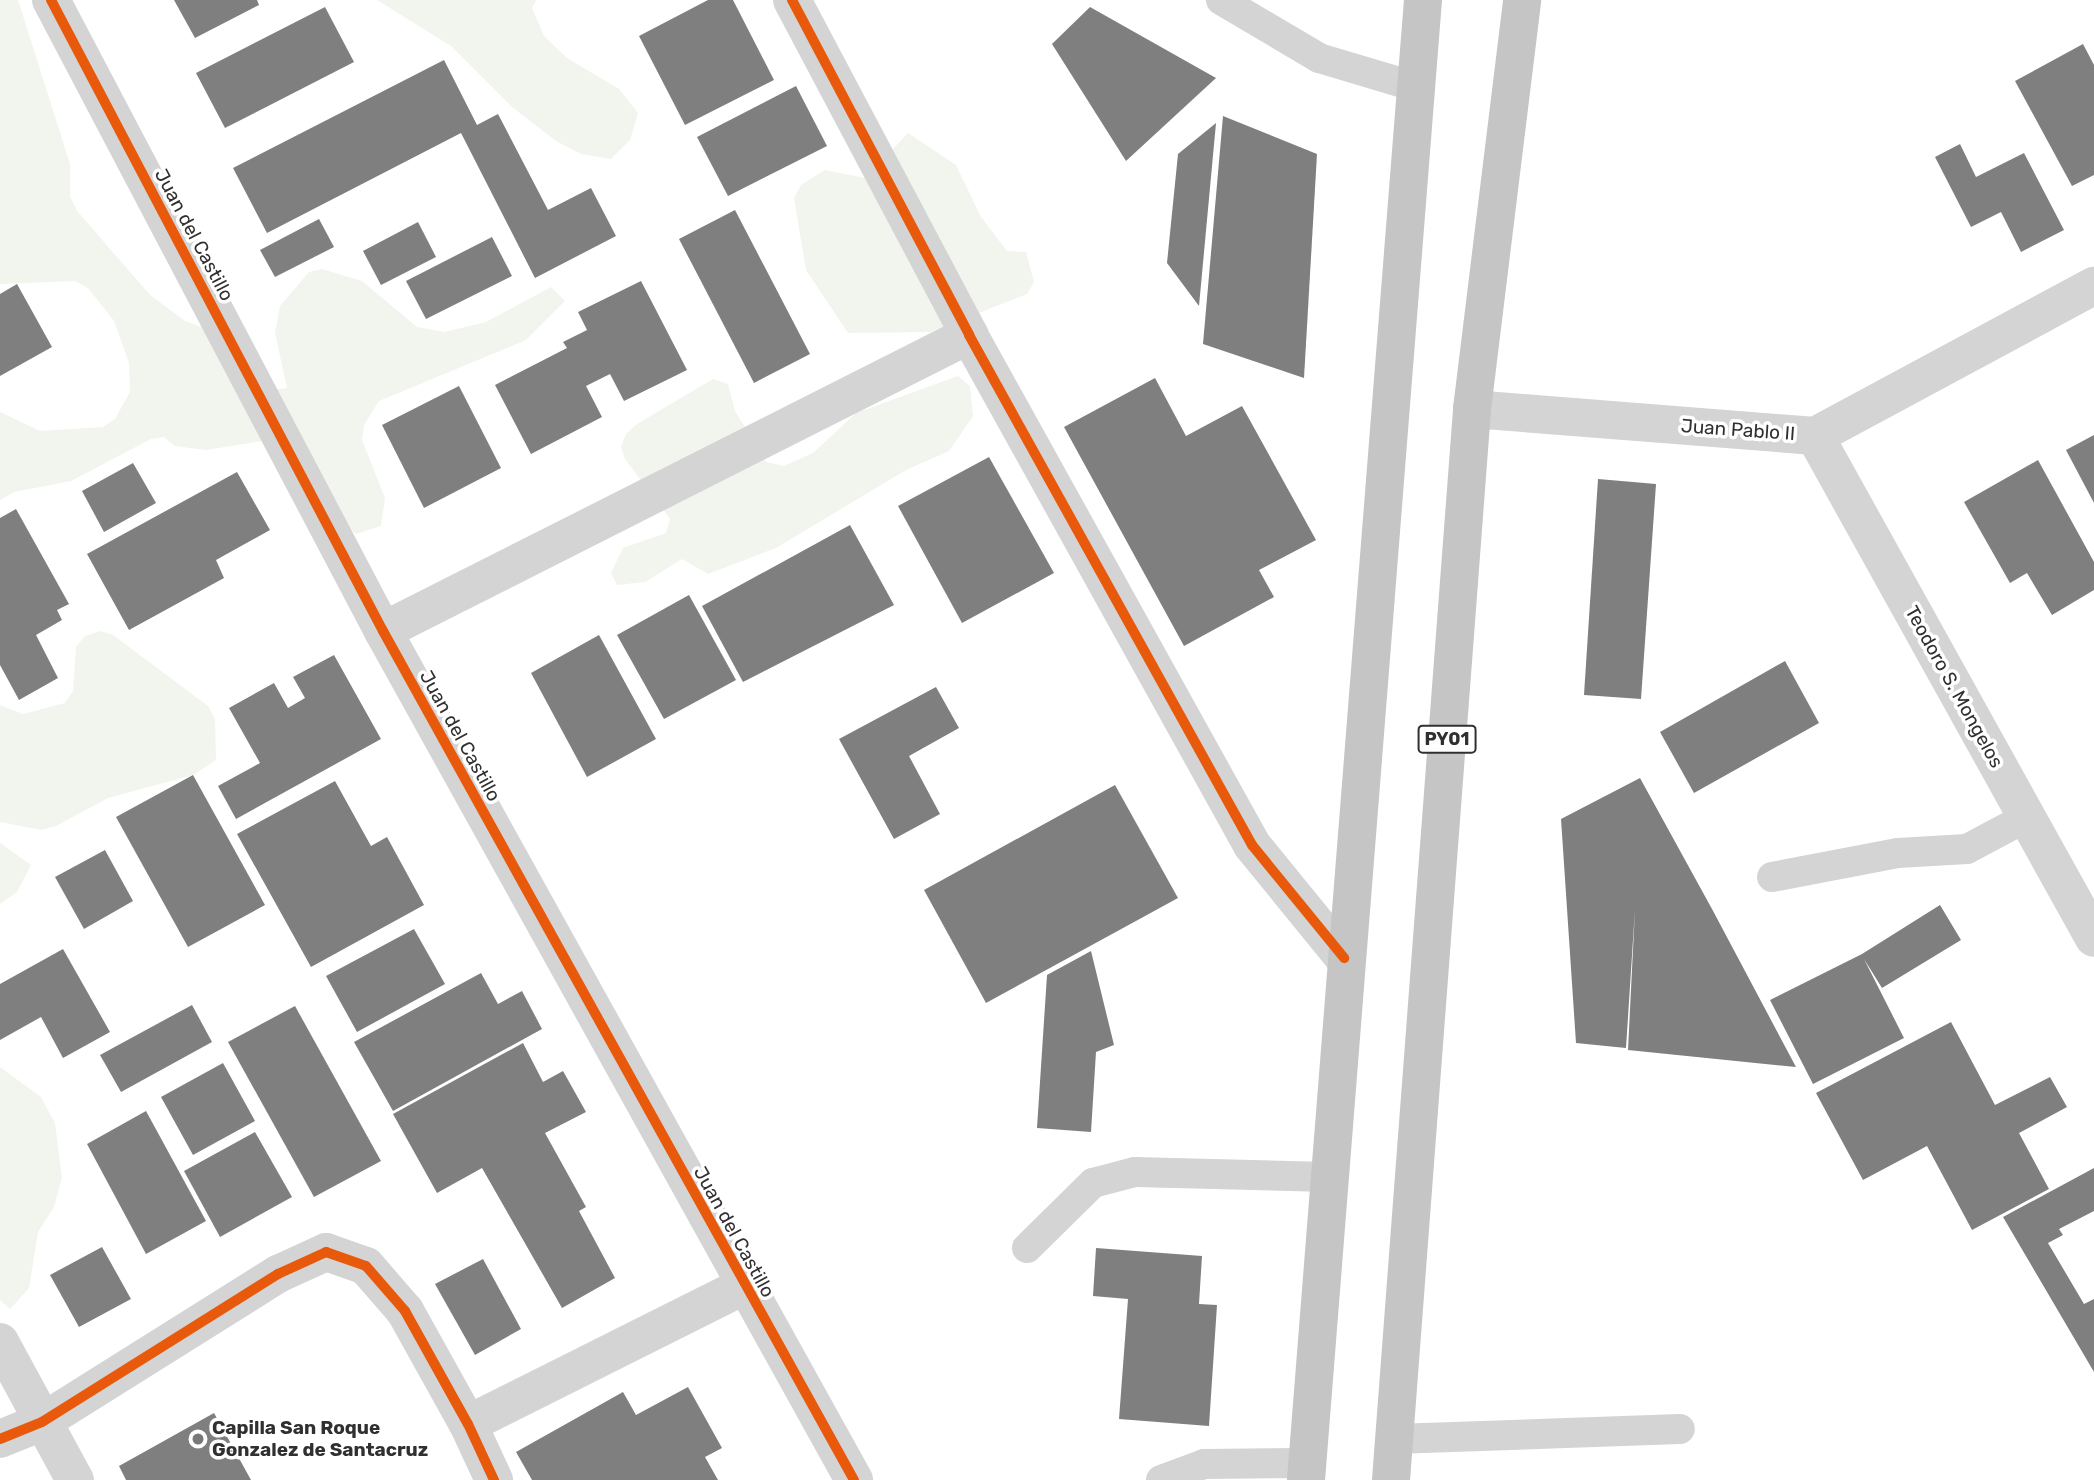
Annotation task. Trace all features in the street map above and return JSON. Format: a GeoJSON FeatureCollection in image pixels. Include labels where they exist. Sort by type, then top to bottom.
{"type":"FeatureCollection","features":[{"type":"Feature","properties":{"kind":"highway"},"geometry":{"type":"LineString","coordinates":[[1307,1471],[1344,958],[1372,666],[1423,0]]}},
{"type":"Feature","properties":{"kind":"highway","name":"PY01"},"geometry":{"type":"LineString","coordinates":[[1391,1480],[1472,409],[1522,0]]}},
{"type":"Feature","properties":{"kind":"street","name":"Juan del Castillo"},"geometry":{"type":"LineString","coordinates":[[51,0],[383,631],[743,1286],[854,1480]]}},
{"type":"Feature","properties":{"kind":"street"},"geometry":{"type":"LineString","coordinates":[[792,0],[970,335],[1252,845],[1344,958]]}},
{"type":"Feature","properties":{"kind":"street","name":"Juan Pablo II"},"geometry":{"type":"LineString","coordinates":[[1472,409],[1815,436],[2094,286]]}},
{"type":"Feature","properties":{"kind":"street"},"geometry":{"type":"LineString","coordinates":[[383,631],[970,335]]}},
{"type":"Feature","properties":{"kind":"street","name":"Teodoro S. Mongelos"},"geometry":{"type":"LineString","coordinates":[[1815,436],[2094,937]]}},
{"type":"Feature","properties":{"kind":"street"},"geometry":{"type":"LineString","coordinates":[[0,1439],[42,1422],[278,1274],[326,1252],[366,1266],[405,1311],[468,1423],[494,1480]]}},
{"type":"Feature","properties":{"kind":"street"},"geometry":{"type":"LineString","coordinates":[[468,1423],[743,1286]]}},
{"type":"Feature","properties":{"kind":"street"},"geometry":{"type":"LineString","coordinates":[[0,1342],[75,1480]]}},
{"type":"Feature","properties":{"kind":"lane"},"geometry":{"type":"LineString","coordinates":[[1221,0],[1319,58],[1416,87]]}},
{"type":"Feature","properties":{"kind":"lane"},"geometry":{"type":"LineString","coordinates":[[1772,877],[1898,853],[1967,849],[2027,817]]}},
{"type":"Feature","properties":{"kind":"lane"},"geometry":{"type":"LineString","coordinates":[[1027,1248],[1093,1182],[1135,1172],[1328,1177]]}},
{"type":"Feature","properties":{"kind":"lane"},"geometry":{"type":"LineString","coordinates":[[1394,1439],[1680,1429]]}},
{"type":"Feature","properties":{"kind":"lane"},"geometry":{"type":"LineString","coordinates":[[1161,1480],[1204,1464],[1307,1471]]}},
{"type":"Feature","properties":{"kind":"shaded area"},"geometry":{"type":"Polygon","coordinates":[[[0,0],[18,0],[70,164],[70,197],[78,212],[150,295],[185,321],[213,331],[273,390],[287,388],[275,333],[280,306],[309,272],[322,269],[362,281],[417,327],[445,332],[486,322],[551,287],[565,301],[526,340],[379,401],[364,425],[362,440],[385,498],[381,526],[356,534],[333,516],[263,441],[206,450],[175,446],[164,437],[151,439],[71,481],[14,492],[0,500],[0,412],[40,431],[103,427],[115,419],[130,392],[129,363],[114,321],[88,288],[75,281],[0,284],[0,0]]]}},
{"type":"Feature","properties":{"kind":"shaded area"},"geometry":{"type":"Polygon","coordinates":[[[377,0],[536,0],[532,8],[544,36],[567,58],[619,89],[638,113],[630,140],[611,159],[581,154],[556,141],[512,107],[451,46],[377,0]]]}},
{"type":"Feature","properties":{"kind":"shaded area"},"geometry":{"type":"Polygon","coordinates":[[[908,133],[956,165],[981,217],[1007,251],[1026,252],[1034,282],[1027,294],[931,332],[848,333],[806,270],[794,198],[801,185],[825,170],[880,181],[889,153],[908,133]]]}},
{"type":"Feature","properties":{"kind":"shaded area"},"geometry":{"type":"Polygon","coordinates":[[[958,376],[970,386],[973,416],[949,451],[906,470],[776,548],[708,574],[682,559],[645,582],[617,585],[611,573],[623,548],[666,533],[670,519],[625,459],[621,447],[626,434],[637,424],[713,379],[728,384],[735,411],[766,462],[784,466],[813,453],[856,413],[958,376]]]}},
{"type":"Feature","properties":{"kind":"shaded area"},"geometry":{"type":"Polygon","coordinates":[[[100,631],[113,635],[208,706],[215,719],[216,760],[193,775],[108,798],[56,826],[41,830],[0,822],[0,705],[23,714],[65,703],[73,691],[76,647],[85,636],[100,631]]]}},
{"type":"Feature","properties":{"kind":"shaded area"},"geometry":{"type":"Polygon","coordinates":[[[0,843],[31,865],[17,892],[0,904],[0,843]]]}},
{"type":"Feature","properties":{"kind":"shaded area"},"geometry":{"type":"Polygon","coordinates":[[[0,1067],[41,1097],[55,1123],[62,1178],[54,1207],[38,1232],[29,1288],[10,1309],[0,1300],[0,1067]]]}},
{"type":"Feature","properties":{"kind":"building"},"geometry":{"type":"Polygon","coordinates":[[[174,0],[257,0],[259,5],[195,38],[174,0]]]}},
{"type":"Feature","properties":{"kind":"building"},"geometry":{"type":"Polygon","coordinates":[[[708,0],[733,0],[774,80],[685,125],[639,36],[708,0]]]}},
{"type":"Feature","properties":{"kind":"building"},"geometry":{"type":"Polygon","coordinates":[[[325,7],[354,62],[225,128],[196,73],[325,7]]]}},
{"type":"Feature","properties":{"kind":"building"},"geometry":{"type":"Polygon","coordinates":[[[1090,7],[1216,78],[1126,161],[1052,44],[1090,7]]]}},
{"type":"Feature","properties":{"kind":"building"},"geometry":{"type":"Polygon","coordinates":[[[2083,44],[2094,65],[2094,175],[2072,186],[2015,81],[2083,44]]]}},
{"type":"Feature","properties":{"kind":"building"},"geometry":{"type":"Polygon","coordinates":[[[444,60],[477,125],[498,114],[548,210],[591,188],[616,236],[535,278],[461,133],[267,233],[233,168],[444,60]]]}},
{"type":"Feature","properties":{"kind":"building"},"geometry":{"type":"Polygon","coordinates":[[[796,86],[827,146],[728,196],[697,137],[796,86]]]}},
{"type":"Feature","properties":{"kind":"building"},"geometry":{"type":"Polygon","coordinates":[[[1223,116],[1317,154],[1304,378],[1203,344],[1223,116]]]}},
{"type":"Feature","properties":{"kind":"building"},"geometry":{"type":"Polygon","coordinates":[[[1216,123],[1199,306],[1167,263],[1178,154],[1216,123]]]}},
{"type":"Feature","properties":{"kind":"building"},"geometry":{"type":"Polygon","coordinates":[[[1960,144],[1976,177],[2024,153],[2064,230],[2021,252],[2001,212],[1971,227],[1935,157],[1960,144]]]}},
{"type":"Feature","properties":{"kind":"building"},"geometry":{"type":"Polygon","coordinates":[[[735,210],[810,354],[754,383],[679,239],[735,210]]]}},
{"type":"Feature","properties":{"kind":"building"},"geometry":{"type":"Polygon","coordinates":[[[319,219],[334,247],[275,277],[260,250],[319,219]]]}},
{"type":"Feature","properties":{"kind":"building"},"geometry":{"type":"Polygon","coordinates":[[[418,222],[436,257],[381,285],[363,251],[418,222]]]}},
{"type":"Feature","properties":{"kind":"building"},"geometry":{"type":"Polygon","coordinates":[[[492,237],[512,276],[426,319],[406,281],[492,237]]]}},
{"type":"Feature","properties":{"kind":"building"},"geometry":{"type":"Polygon","coordinates":[[[641,281],[687,370],[624,401],[610,374],[586,386],[602,417],[531,454],[495,385],[567,348],[563,342],[587,330],[578,312],[641,281]]]}},
{"type":"Feature","properties":{"kind":"building"},"geometry":{"type":"Polygon","coordinates":[[[17,284],[52,347],[0,376],[0,294],[17,284]]]}},
{"type":"Feature","properties":{"kind":"building"},"geometry":{"type":"Polygon","coordinates":[[[1155,378],[1186,436],[1242,406],[1316,540],[1259,570],[1274,597],[1184,646],[1064,427],[1155,378]]]}},
{"type":"Feature","properties":{"kind":"building"},"geometry":{"type":"Polygon","coordinates":[[[459,386],[501,468],[424,508],[382,425],[459,386]]]}},
{"type":"Feature","properties":{"kind":"building"},"geometry":{"type":"Polygon","coordinates":[[[2094,435],[2094,503],[2066,450],[2094,435]]]}},
{"type":"Feature","properties":{"kind":"building"},"geometry":{"type":"Polygon","coordinates":[[[989,457],[1054,573],[962,623],[898,506],[989,457]]]}},
{"type":"Feature","properties":{"kind":"building"},"geometry":{"type":"Polygon","coordinates":[[[2038,460],[2094,562],[2094,590],[2052,615],[2027,573],[2010,583],[1964,502],[2038,460]]]}},
{"type":"Feature","properties":{"kind":"building"},"geometry":{"type":"Polygon","coordinates":[[[133,463],[156,503],[104,532],[82,491],[133,463]]]}},
{"type":"Feature","properties":{"kind":"building"},"geometry":{"type":"Polygon","coordinates":[[[237,472],[270,530],[216,560],[224,578],[129,630],[87,554],[237,472]]]}},
{"type":"Feature","properties":{"kind":"building"},"geometry":{"type":"Polygon","coordinates":[[[1598,479],[1656,484],[1641,699],[1584,695],[1598,479]]]}},
{"type":"Feature","properties":{"kind":"building"},"geometry":{"type":"Polygon","coordinates":[[[16,509],[69,604],[57,610],[62,620],[36,635],[58,678],[19,700],[0,665],[0,518],[16,509]]]}},
{"type":"Feature","properties":{"kind":"building"},"geometry":{"type":"Polygon","coordinates":[[[850,525],[894,605],[743,682],[702,606],[850,525]]]}},
{"type":"Feature","properties":{"kind":"building"},"geometry":{"type":"Polygon","coordinates":[[[689,595],[736,680],[664,719],[617,635],[689,595]]]}},
{"type":"Feature","properties":{"kind":"building"},"geometry":{"type":"Polygon","coordinates":[[[599,635],[656,739],[587,777],[531,673],[599,635]]]}},
{"type":"Feature","properties":{"kind":"building"},"geometry":{"type":"Polygon","coordinates":[[[334,655],[381,739],[236,819],[218,786],[260,763],[229,708],[274,683],[288,708],[305,698],[293,677],[334,655]]]}},
{"type":"Feature","properties":{"kind":"building"},"geometry":{"type":"Polygon","coordinates":[[[1785,661],[1819,723],[1694,793],[1660,732],[1785,661]]]}},
{"type":"Feature","properties":{"kind":"building"},"geometry":{"type":"Polygon","coordinates":[[[936,687],[959,728],[909,756],[940,814],[894,839],[839,739],[936,687]]]}},
{"type":"Feature","properties":{"kind":"building"},"geometry":{"type":"Polygon","coordinates":[[[193,775],[265,905],[188,947],[116,817],[193,775]]]}},
{"type":"Feature","properties":{"kind":"building"},"geometry":{"type":"Polygon","coordinates":[[[1640,778],[1796,1067],[1628,1050],[1635,909],[1626,1048],[1576,1043],[1561,819],[1640,778]]]}},
{"type":"Feature","properties":{"kind":"building"},"geometry":{"type":"Polygon","coordinates":[[[335,781],[371,846],[387,837],[424,905],[311,967],[237,834],[335,781]]]}},
{"type":"Feature","properties":{"kind":"building"},"geometry":{"type":"Polygon","coordinates":[[[1115,785],[1178,898],[986,1003],[924,890],[1115,785]]]}},
{"type":"Feature","properties":{"kind":"building"},"geometry":{"type":"Polygon","coordinates":[[[105,850],[133,901],[84,929],[55,877],[105,850]]]}},
{"type":"Feature","properties":{"kind":"building"},"geometry":{"type":"Polygon","coordinates":[[[1940,905],[1961,940],[1882,988],[1864,959],[1904,1038],[1813,1084],[1770,1000],[1862,954],[1940,905]]]}},
{"type":"Feature","properties":{"kind":"building"},"geometry":{"type":"Polygon","coordinates":[[[414,929],[445,984],[357,1032],[326,976],[414,929]]]}},
{"type":"Feature","properties":{"kind":"building"},"geometry":{"type":"Polygon","coordinates":[[[63,949],[110,1032],[63,1058],[41,1017],[0,1040],[0,984],[63,949]]]}},
{"type":"Feature","properties":{"kind":"building"},"geometry":{"type":"Polygon","coordinates":[[[1091,951],[1114,1045],[1096,1052],[1091,1132],[1037,1128],[1047,975],[1091,951]]]}},
{"type":"Feature","properties":{"kind":"building"},"geometry":{"type":"Polygon","coordinates":[[[481,973],[498,1004],[522,991],[542,1029],[393,1111],[354,1042],[481,973]]]}},
{"type":"Feature","properties":{"kind":"building"},"geometry":{"type":"Polygon","coordinates":[[[192,1005],[212,1042],[121,1092],[100,1055],[192,1005]]]}},
{"type":"Feature","properties":{"kind":"building"},"geometry":{"type":"Polygon","coordinates":[[[295,1006],[381,1161],[314,1197],[228,1042],[295,1006]]]}},
{"type":"Feature","properties":{"kind":"building"},"geometry":{"type":"Polygon","coordinates":[[[1951,1022],[1995,1105],[2050,1077],[2067,1107],[2019,1133],[2049,1189],[1972,1230],[1927,1146],[1863,1180],[1816,1093],[1951,1022]]]}},
{"type":"Feature","properties":{"kind":"building"},"geometry":{"type":"Polygon","coordinates":[[[523,1043],[543,1082],[563,1071],[586,1112],[545,1133],[586,1207],[579,1211],[615,1278],[562,1308],[482,1168],[437,1193],[393,1114],[523,1043]]]}},
{"type":"Feature","properties":{"kind":"building"},"geometry":{"type":"Polygon","coordinates":[[[223,1063],[255,1121],[193,1155],[161,1097],[223,1063]]]}},
{"type":"Feature","properties":{"kind":"building"},"geometry":{"type":"Polygon","coordinates":[[[146,1111],[206,1221],[146,1254],[87,1144],[146,1111]]]}},
{"type":"Feature","properties":{"kind":"building"},"geometry":{"type":"Polygon","coordinates":[[[255,1132],[292,1197],[220,1237],[184,1171],[255,1132]]]}},
{"type":"Feature","properties":{"kind":"building"},"geometry":{"type":"Polygon","coordinates":[[[2094,1168],[2094,1211],[2059,1229],[2063,1235],[2048,1243],[2084,1304],[2094,1299],[2094,1372],[2003,1217],[2094,1168]]]}},
{"type":"Feature","properties":{"kind":"building"},"geometry":{"type":"Polygon","coordinates":[[[102,1247],[131,1299],[79,1327],[50,1275],[102,1247]]]}},
{"type":"Feature","properties":{"kind":"building"},"geometry":{"type":"Polygon","coordinates":[[[1096,1248],[1202,1256],[1199,1304],[1217,1305],[1209,1426],[1119,1419],[1128,1299],[1093,1296],[1096,1248]]]}},
{"type":"Feature","properties":{"kind":"building"},"geometry":{"type":"Polygon","coordinates":[[[483,1259],[521,1329],[475,1355],[435,1284],[483,1259]]]}},
{"type":"Feature","properties":{"kind":"building"},"geometry":{"type":"Polygon","coordinates":[[[688,1387],[722,1448],[705,1457],[718,1480],[532,1480],[516,1452],[623,1392],[636,1415],[688,1387]]]}},
{"type":"Feature","properties":{"kind":"building","name":"Capilla San Roque Gonzalez de Santacruz"},"geometry":{"type":"Polygon","coordinates":[[[214,1413],[251,1480],[126,1480],[119,1466],[214,1413]]]}},
{"type":"Feature","properties":{"kind":"cycle path"},"geometry":{"type":"LineString","coordinates":[[51,0],[383,631],[854,1480]]}},
{"type":"Feature","properties":{"kind":"cycle path"},"geometry":{"type":"LineString","coordinates":[[792,0],[969,335],[1252,845],[1344,958]]}},
{"type":"Feature","properties":{"kind":"cycle path"},"geometry":{"type":"LineString","coordinates":[[0,1439],[42,1422],[278,1274],[326,1252],[366,1266],[405,1311],[468,1424],[494,1480]]}},
{"type":"Feature","properties":{"kind":"place","name":"Capilla San Roque Gonzalez de Santacruz"},"geometry":{"type":"Point","coordinates":[198,1439]}}]}
